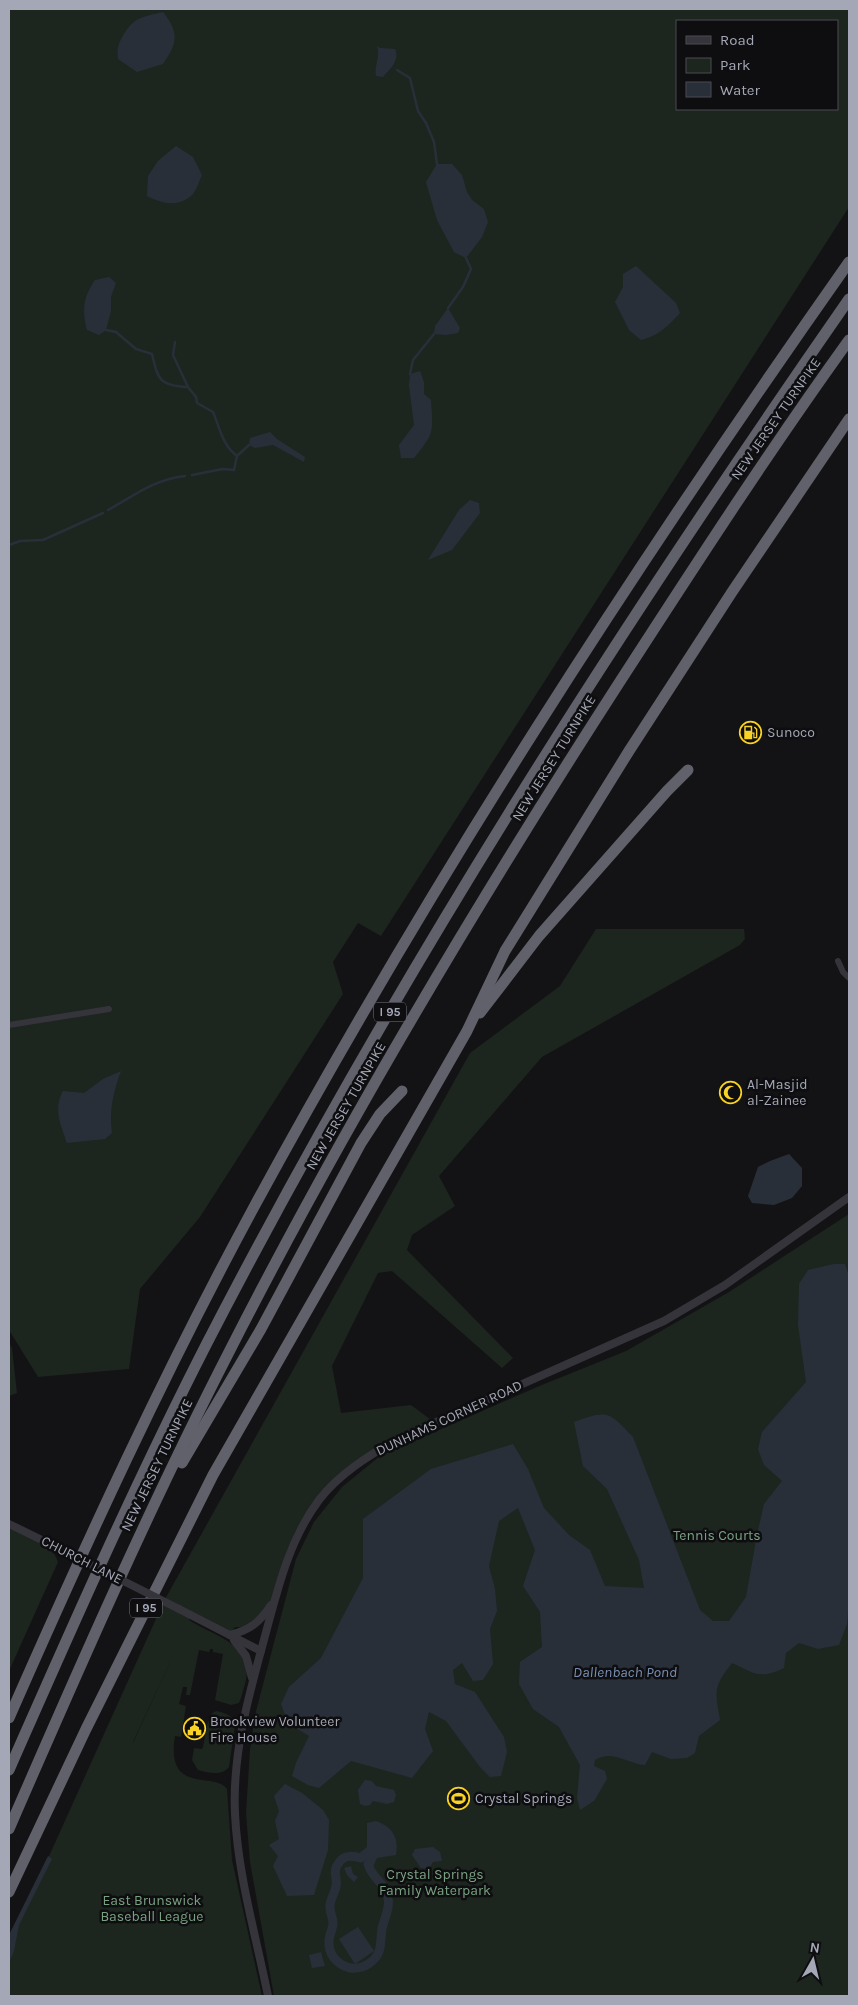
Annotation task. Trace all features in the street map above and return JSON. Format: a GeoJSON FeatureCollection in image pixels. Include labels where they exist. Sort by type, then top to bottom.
{"type":"FeatureCollection","features":[{"type":"Feature","properties":{"kind":"highway","name":"NEW JERSEY TURNPIKE"},"geometry":{"type":"LineString","coordinates":[[9,1718],[103,1506],[184,1341],[256,1204],[377,991],[479,820],[660,538],[849,262]]}},
{"type":"Feature","properties":{"kind":"highway","name":"NEW JERSEY TURNPIKE"},"geometry":{"type":"LineString","coordinates":[[9,1770],[83,1601],[160,1437],[264,1234],[358,1068],[447,914],[572,712],[735,464],[849,299]]}},
{"type":"Feature","properties":{"kind":"highway","name":"NEW JERSEY TURNPIKE"},"geometry":{"type":"LineString","coordinates":[[9,1829],[139,1536],[230,1351],[292,1232],[467,927],[592,725],[696,563],[800,408],[849,340]]}},
{"type":"Feature","properties":{"kind":"highway","name":"I 95"},"geometry":{"type":"LineString","coordinates":[[9,1892],[95,1712],[213,1475],[467,1031],[505,951],[558,864],[732,592],[849,419]]}},
{"type":"Feature","properties":{"kind":"highway"},"geometry":{"type":"LineString","coordinates":[[467,1031],[539,936],[667,791],[688,770]]}},
{"type":"Feature","properties":{"kind":"highway"},"geometry":{"type":"LineString","coordinates":[[139,1536],[248,1351],[365,1136],[380,1114],[402,1091]]}},
{"type":"Feature","properties":{"kind":"street"},"geometry":{"type":"LineString","coordinates":[[838,961],[843,972],[849,978]]}},
{"type":"Feature","properties":{"kind":"street"},"geometry":{"type":"LineString","coordinates":[[9,1025],[109,1008]]}},
{"type":"Feature","properties":{"kind":"street","name":"DUNHAMS CORNER ROAD"},"geometry":{"type":"LineString","coordinates":[[268,1996],[240,1859],[235,1812],[238,1759],[252,1682],[276,1596],[289,1555],[307,1517],[320,1499],[335,1483],[375,1452],[436,1421],[664,1321],[725,1285],[849,1197]]}},
{"type":"Feature","properties":{"kind":"street","name":"CHURCH LANE"},"geometry":{"type":"LineString","coordinates":[[9,1524],[261,1651]]}},
{"type":"Feature","properties":{"kind":"street"},"geometry":{"type":"LineString","coordinates":[[252,1682],[252,1674],[246,1656],[230,1635],[254,1626],[260,1621],[276,1596]]}},
{"type":"Feature","properties":{"kind":"green space"},"geometry":{"type":"Polygon","coordinates":[[[9,9],[849,9],[849,207],[381,936],[358,923],[333,962],[343,994],[200,1217],[140,1289],[129,1369],[38,1377],[9,1330],[9,9]]]}},
{"type":"Feature","properties":{"kind":"green space","name":"East Brunswick Baseball League"},"geometry":{"type":"Polygon","coordinates":[[[596,929],[744,929],[745,939],[740,945],[542,1057],[439,1176],[455,1206],[412,1235],[407,1250],[513,1358],[502,1368],[392,1271],[378,1273],[332,1366],[341,1413],[411,1405],[434,1422],[353,1467],[307,1517],[276,1596],[259,1617],[244,1627],[235,1627],[229,1635],[191,1616],[189,1620],[221,1637],[239,1650],[247,1670],[239,1703],[231,1705],[215,1700],[223,1654],[213,1652],[213,1649],[210,1649],[209,1652],[199,1650],[190,1695],[186,1695],[187,1687],[183,1687],[179,1704],[186,1706],[181,1737],[175,1736],[174,1755],[177,1767],[184,1774],[193,1778],[221,1784],[227,1789],[232,1860],[262,1996],[9,1996],[9,1945],[164,1601],[470,1053],[560,986],[596,929]],[[176,1649],[133,1742],[133,1743],[176,1649]]]}},
{"type":"Feature","properties":{"kind":"green space"},"geometry":{"type":"Polygon","coordinates":[[[849,1214],[849,1996],[274,1996],[250,1862],[246,1813],[250,1750],[255,1715],[296,1559],[314,1522],[342,1487],[380,1456],[537,1387],[626,1351],[729,1292],[849,1214]]]}},
{"type":"Feature","properties":{"kind":"green space"},"geometry":{"type":"Polygon","coordinates":[[[9,1343],[12,1348],[17,1393],[9,1396],[9,1343]]]}},
{"type":"Feature","properties":{"kind":"green space"},"geometry":{"type":"Polygon","coordinates":[[[9,1524],[50,1544],[58,1562],[9,1671],[9,1524]]]}},
{"type":"Feature","properties":{"kind":"green space"},"geometry":{"type":"Polygon","coordinates":[[[217,1711],[231,1717],[235,1725],[229,1767],[223,1772],[210,1773],[198,1770],[192,1760],[194,1748],[202,1749],[203,1747],[208,1721],[214,1722],[218,1720],[215,1717],[209,1716],[217,1711]]]}},
{"type":"Feature","properties":{"kind":"water"},"geometry":{"type":"Polygon","coordinates":[[[163,12],[172,26],[175,38],[174,44],[163,64],[137,72],[118,59],[120,41],[128,28],[136,20],[163,12]]]}},
{"type":"Feature","properties":{"kind":"water"},"geometry":{"type":"Polygon","coordinates":[[[377,46],[395,49],[396,53],[394,64],[383,77],[376,76],[377,46]]]}},
{"type":"Feature","properties":{"kind":"water"},"geometry":{"type":"Polygon","coordinates":[[[176,146],[193,157],[202,175],[194,192],[186,200],[175,203],[158,201],[147,196],[148,176],[158,161],[176,146]]]}},
{"type":"Feature","properties":{"kind":"water"},"geometry":{"type":"Polygon","coordinates":[[[437,164],[452,164],[462,175],[467,192],[472,200],[484,209],[488,222],[482,237],[466,258],[454,252],[437,220],[426,182],[437,164]]]}},
{"type":"Feature","properties":{"kind":"water"},"geometry":{"type":"Polygon","coordinates":[[[636,266],[676,303],[680,313],[662,330],[653,336],[641,340],[629,330],[615,302],[623,287],[623,274],[636,266]]]}},
{"type":"Feature","properties":{"kind":"water"},"geometry":{"type":"Polygon","coordinates":[[[109,277],[116,283],[111,297],[111,311],[106,330],[99,335],[87,330],[84,316],[86,298],[95,280],[109,277]]]}},
{"type":"Feature","properties":{"kind":"water"},"geometry":{"type":"Polygon","coordinates":[[[448,308],[460,328],[458,333],[434,334],[435,326],[448,308]]]}},
{"type":"Feature","properties":{"kind":"water"},"geometry":{"type":"Polygon","coordinates":[[[420,371],[424,382],[424,394],[431,400],[431,432],[426,443],[414,458],[401,458],[399,445],[414,425],[409,385],[410,374],[420,371]]]}},
{"type":"Feature","properties":{"kind":"water"},"geometry":{"type":"Polygon","coordinates":[[[270,432],[277,439],[305,457],[304,462],[273,445],[255,448],[249,445],[250,438],[270,432]]]}},
{"type":"Feature","properties":{"kind":"water"},"geometry":{"type":"Polygon","coordinates":[[[470,500],[479,503],[480,513],[452,550],[428,560],[459,510],[470,500]]]}},
{"type":"Feature","properties":{"kind":"water"},"geometry":{"type":"Polygon","coordinates":[[[121,1071],[112,1102],[112,1133],[105,1139],[67,1143],[58,1111],[63,1091],[84,1093],[103,1079],[121,1071]]]}},
{"type":"Feature","properties":{"kind":"water"},"geometry":{"type":"Polygon","coordinates":[[[789,1154],[802,1168],[802,1186],[792,1198],[774,1205],[752,1203],[748,1196],[758,1167],[789,1154]]]}},
{"type":"Feature","properties":{"kind":"water","name":"Dallenbach Pond"},"geometry":{"type":"Polygon","coordinates":[[[834,1264],[845,1264],[849,1276],[849,1601],[847,1624],[839,1645],[818,1649],[799,1643],[786,1653],[784,1668],[769,1674],[757,1674],[732,1663],[721,1678],[717,1690],[720,1720],[699,1736],[695,1753],[687,1758],[671,1759],[652,1752],[645,1765],[614,1756],[601,1757],[595,1760],[594,1766],[605,1771],[607,1779],[594,1801],[580,1810],[577,1798],[580,1765],[559,1727],[533,1709],[519,1684],[520,1662],[542,1647],[540,1612],[523,1586],[535,1550],[518,1508],[499,1521],[489,1566],[495,1589],[497,1611],[490,1629],[493,1664],[483,1680],[473,1681],[462,1663],[453,1670],[455,1684],[475,1692],[504,1737],[507,1752],[501,1776],[490,1777],[480,1767],[446,1721],[429,1712],[425,1729],[433,1751],[412,1778],[351,1761],[319,1788],[308,1785],[292,1776],[309,1736],[288,1723],[281,1704],[289,1687],[321,1658],[363,1578],[363,1519],[431,1469],[513,1444],[528,1469],[544,1508],[569,1535],[590,1550],[605,1586],[644,1588],[639,1560],[607,1489],[583,1466],[574,1422],[594,1416],[607,1415],[618,1422],[633,1437],[700,1610],[713,1621],[729,1621],[746,1597],[764,1504],[782,1481],[764,1465],[758,1449],[762,1432],[806,1382],[798,1325],[799,1284],[808,1270],[834,1264]]]}},
{"type":"Feature","properties":{"kind":"water"},"geometry":{"type":"Polygon","coordinates":[[[365,1780],[372,1781],[376,1786],[394,1790],[396,1795],[394,1802],[387,1804],[373,1801],[370,1805],[365,1806],[360,1804],[358,1790],[365,1780]]]}},
{"type":"Feature","properties":{"kind":"water"},"geometry":{"type":"Polygon","coordinates":[[[285,1784],[302,1793],[323,1810],[329,1820],[328,1850],[314,1895],[287,1896],[273,1866],[278,1856],[269,1845],[279,1839],[275,1821],[279,1811],[274,1796],[285,1784]]]}},
{"type":"Feature","properties":{"kind":"water"},"geometry":{"type":"Polygon","coordinates":[[[376,1821],[387,1826],[394,1834],[397,1849],[396,1855],[377,1858],[373,1867],[357,1855],[367,1847],[367,1823],[376,1821]]]}},
{"type":"Feature","properties":{"kind":"water"},"geometry":{"type":"Polygon","coordinates":[[[433,1847],[440,1852],[442,1861],[433,1862],[429,1869],[421,1868],[412,1855],[415,1849],[433,1847]]]}},
{"type":"Feature","properties":{"kind":"water"},"geometry":{"type":"Polygon","coordinates":[[[48,1856],[52,1859],[19,1925],[14,1951],[9,1963],[9,1935],[48,1856]]]}},
{"type":"Feature","properties":{"kind":"water"},"geometry":{"type":"Polygon","coordinates":[[[351,1866],[353,1874],[358,1877],[354,1882],[347,1875],[344,1868],[351,1866]]]}},
{"type":"Feature","properties":{"kind":"water"},"geometry":{"type":"Polygon","coordinates":[[[358,1927],[374,1951],[355,1964],[339,1939],[358,1927]]]}},
{"type":"Feature","properties":{"kind":"water"},"geometry":{"type":"Polygon","coordinates":[[[321,1952],[325,1966],[312,1968],[309,1955],[321,1952]]]}},
{"type":"Feature","properties":{"kind":"waterway"},"geometry":{"type":"LineString","coordinates":[[397,70],[410,78],[418,111],[426,123],[434,142],[437,164]]}},
{"type":"Feature","properties":{"kind":"waterway"},"geometry":{"type":"LineString","coordinates":[[448,308],[463,287],[471,269],[466,258]]}},
{"type":"Feature","properties":{"kind":"waterway"},"geometry":{"type":"LineString","coordinates":[[106,330],[116,332],[136,349],[152,354],[156,370],[166,383],[188,387],[196,397],[197,403],[213,412],[222,436],[232,452],[237,456],[249,445]]}},
{"type":"Feature","properties":{"kind":"waterway"},"geometry":{"type":"LineString","coordinates":[[410,374],[413,360],[434,334]]}},
{"type":"Feature","properties":{"kind":"waterway"},"geometry":{"type":"LineString","coordinates":[[175,342],[173,355],[188,387]]}},
{"type":"Feature","properties":{"kind":"waterway"},"geometry":{"type":"LineString","coordinates":[[192,475],[223,469],[234,470],[237,456]]}},
{"type":"Feature","properties":{"kind":"waterway"},"geometry":{"type":"LineString","coordinates":[[108,510],[163,481],[185,476]]}},
{"type":"Feature","properties":{"kind":"waterway"},"geometry":{"type":"LineString","coordinates":[[9,545],[20,541],[43,540],[103,513]]}},
{"type":"Feature","properties":{"kind":"waterway"},"geometry":{"type":"LineString","coordinates":[[361,1858],[348,1856],[342,1859],[336,1867],[336,1886],[330,1905],[333,1923],[329,1947],[339,1963],[350,1968],[365,1966],[376,1957],[380,1948],[382,1929],[388,1909],[385,1889],[368,1864]]}},
{"type":"Feature","properties":{"kind":"place","name":"Sunoco"},"geometry":{"type":"Point","coordinates":[751,732]}},
{"type":"Feature","properties":{"kind":"place","name":"Al-Masjid al-Zainee"},"geometry":{"type":"Point","coordinates":[731,1092]}},
{"type":"Feature","properties":{"kind":"place","name":"Brookview Volunteer Fire House"},"geometry":{"type":"Point","coordinates":[194,1729]}},
{"type":"Feature","properties":{"kind":"place","name":"Crystal Springs"},"geometry":{"type":"Point","coordinates":[459,1798]}},
{"type":"Feature","properties":{"kind":"park label","name":"Tennis Courts"},"geometry":{"type":"Point","coordinates":[717,1535]}},
{"type":"Feature","properties":{"kind":"park label","name":"Crystal Springs Family Waterpark"},"geometry":{"type":"Point","coordinates":[435,1882]}}]}
